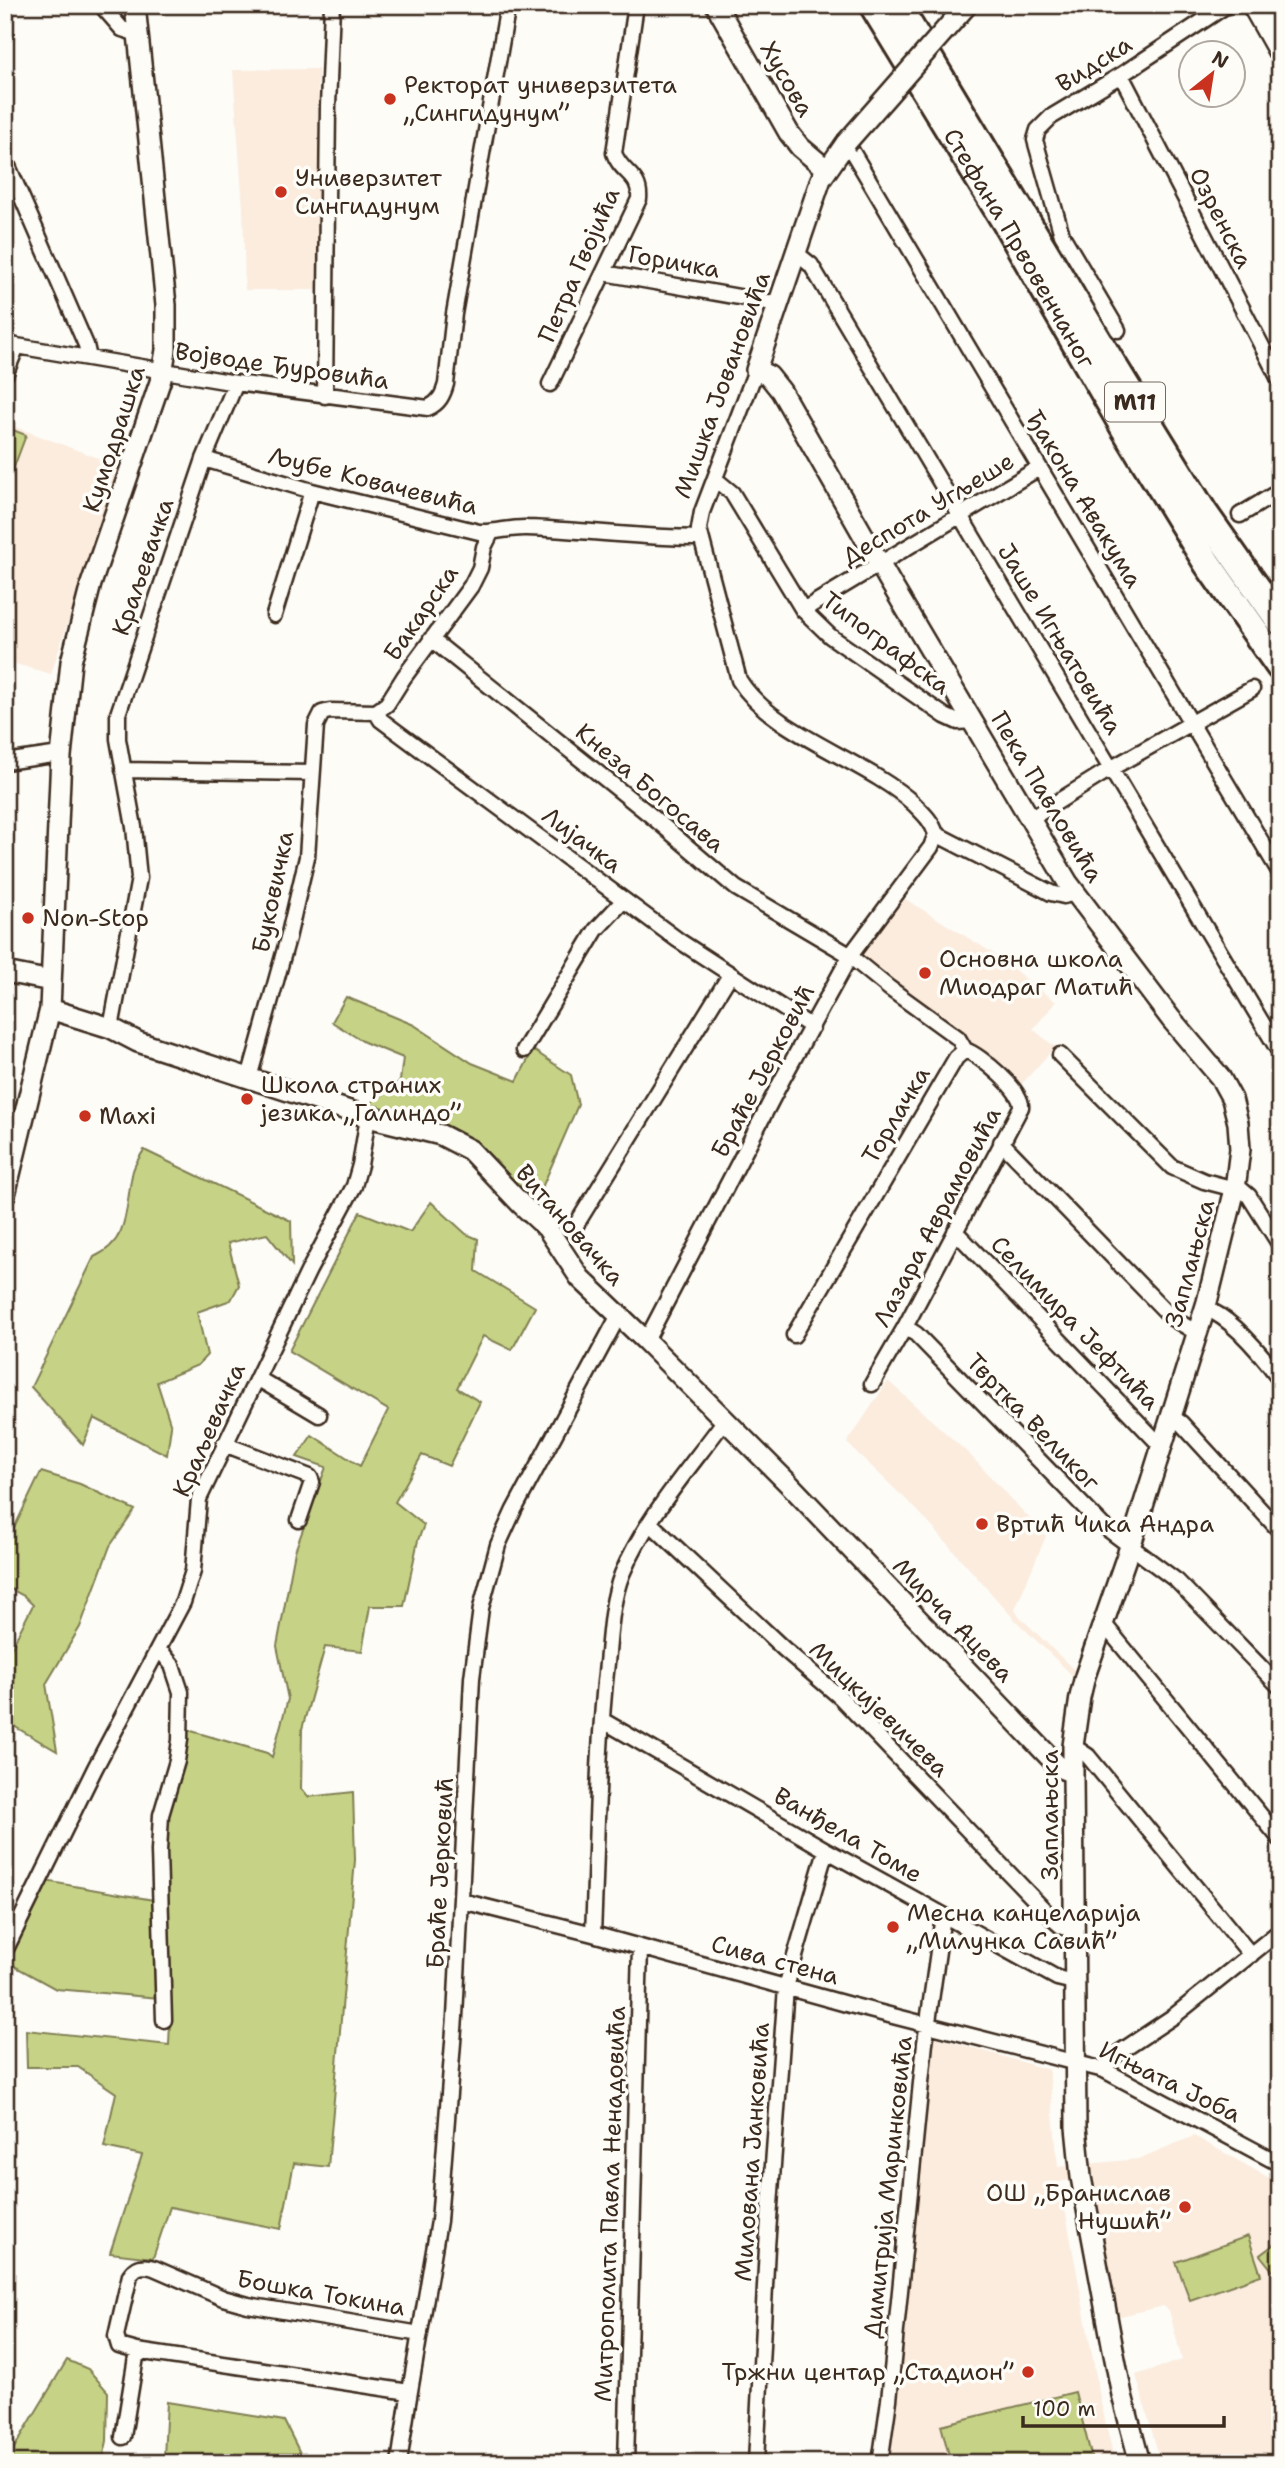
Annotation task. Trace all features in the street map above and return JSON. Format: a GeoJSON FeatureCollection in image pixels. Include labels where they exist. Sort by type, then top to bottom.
{"type":"FeatureCollection","features":[{"type":"Feature","properties":{"kind":"highway","name":"Стефана Првовенчаног"},"geometry":{"type":"LineString","coordinates":[[873,5],[1006,223],[1132,440],[1208,563],[1280,667]]}},
{"type":"Feature","properties":{"kind":"highway","name":"Стефана Првовенчаног"},"geometry":{"type":"LineString","coordinates":[[897,5],[1204,513],[1280,621]]}},
{"type":"Feature","properties":{"kind":"street"},"geometry":{"type":"LineString","coordinates":[[101,5],[122,29],[138,34]]}},
{"type":"Feature","properties":{"kind":"street","name":"Кумодрашка"},"geometry":{"type":"LineString","coordinates":[[5,1195],[50,1009],[61,756],[68,676],[81,620],[162,372],[167,332],[135,5]]}},
{"type":"Feature","properties":{"kind":"street"},"geometry":{"type":"LineString","coordinates":[[325,396],[328,107],[332,5]]}},
{"type":"Feature","properties":{"kind":"street","name":"Војводе Ђуровића"},"geometry":{"type":"LineString","coordinates":[[11,345],[162,372],[325,396],[428,408],[439,401],[446,384],[454,314],[508,5]]}},
{"type":"Feature","properties":{"kind":"street","name":"Петра Гвојића"},"geometry":{"type":"LineString","coordinates":[[550,384],[639,199],[635,178],[618,163],[614,153],[636,5]]}},
{"type":"Feature","properties":{"kind":"street","name":"Хусова"},"geometry":{"type":"LineString","coordinates":[[716,5],[789,133],[800,147],[826,169]]}},
{"type":"Feature","properties":{"kind":"street","name":"Видска"},"geometry":{"type":"LineString","coordinates":[[1118,330],[1072,254],[1055,213],[1035,140],[1043,124],[1054,115],[1121,75],[1227,5]]}},
{"type":"Feature","properties":{"kind":"street"},"geometry":{"type":"LineString","coordinates":[[1252,5],[1280,55]]}},
{"type":"Feature","properties":{"kind":"street","name":"Мишка Јовановића"},"geometry":{"type":"LineString","coordinates":[[957,6],[848,146],[826,169],[700,520],[700,538],[736,671],[745,690],[767,710],[809,738],[898,790],[926,816],[936,834],[1051,893],[1063,896],[1074,892]]}},
{"type":"Feature","properties":{"kind":"street","name":"Озренска"},"geometry":{"type":"LineString","coordinates":[[1121,75],[1280,381]]}},
{"type":"Feature","properties":{"kind":"street","name":"Ђакона Авакума"},"geometry":{"type":"LineString","coordinates":[[848,146],[1280,873]]}},
{"type":"Feature","properties":{"kind":"street"},"geometry":{"type":"LineString","coordinates":[[5,159],[86,345],[89,358]]}},
{"type":"Feature","properties":{"kind":"street","name":"Јаше Игњатовића"},"geometry":{"type":"LineString","coordinates":[[796,253],[811,265],[1280,1054]]}},
{"type":"Feature","properties":{"kind":"street","name":"Горичка"},"geometry":{"type":"LineString","coordinates":[[604,273],[778,304]]}},
{"type":"Feature","properties":{"kind":"street"},"geometry":{"type":"LineString","coordinates":[[5,375],[11,345]]}},
{"type":"Feature","properties":{"kind":"street","name":"Пека Павловића"},"geometry":{"type":"LineString","coordinates":[[756,370],[769,376],[781,391],[971,721],[1074,892],[1220,1077],[1227,1089],[1239,1130],[1240,1149],[1235,1187]]}},
{"type":"Feature","properties":{"kind":"street","name":"Краљевачка"},"geometry":{"type":"LineString","coordinates":[[111,1028],[139,878],[134,827],[117,726],[120,704],[204,459],[236,383]]}},
{"type":"Feature","properties":{"kind":"street","name":"Љубе Ковачевића"},"geometry":{"type":"LineString","coordinates":[[204,459],[312,491],[491,533],[527,528],[700,538]]}},
{"type":"Feature","properties":{"kind":"street","name":"Деспота Угљеше"},"geometry":{"type":"LineString","coordinates":[[803,610],[1040,468]]}},
{"type":"Feature","properties":{"kind":"street","name":"Типографска"},"geometry":{"type":"LineString","coordinates":[[715,479],[732,493],[803,610],[830,636],[952,720],[971,721]]}},
{"type":"Feature","properties":{"kind":"street"},"geometry":{"type":"LineString","coordinates":[[274,614],[312,491]]}},
{"type":"Feature","properties":{"kind":"street"},"geometry":{"type":"LineString","coordinates":[[1240,515],[1280,492]]}},
{"type":"Feature","properties":{"kind":"street","name":"Бакарска"},"geometry":{"type":"LineString","coordinates":[[376,712],[387,704],[471,586],[491,533]]}},
{"type":"Feature","properties":{"kind":"street","name":"Кнеза Богосава"},"geometry":{"type":"LineString","coordinates":[[431,639],[649,814],[736,888],[850,956]]}},
{"type":"Feature","properties":{"kind":"street"},"geometry":{"type":"LineString","coordinates":[[1030,819],[1110,769],[1252,689]]}},
{"type":"Feature","properties":{"kind":"street","name":"Буковичка"},"geometry":{"type":"LineString","coordinates":[[249,1078],[288,938],[307,857],[316,725],[322,713],[330,711],[376,712]]}},
{"type":"Feature","properties":{"kind":"street","name":"Лијачка"},"geometry":{"type":"LineString","coordinates":[[376,712],[384,723],[624,900],[730,975],[812,1027]]}},
{"type":"Feature","properties":{"kind":"street"},"geometry":{"type":"LineString","coordinates":[[5,762],[61,756]]}},
{"type":"Feature","properties":{"kind":"street"},"geometry":{"type":"LineString","coordinates":[[123,771],[312,773]]}},
{"type":"Feature","properties":{"kind":"street","name":"Браће Јерковић"},"geometry":{"type":"LineString","coordinates":[[646,1341],[850,956],[931,847],[936,834]]}},
{"type":"Feature","properties":{"kind":"street"},"geometry":{"type":"LineString","coordinates":[[524,1051],[596,930],[624,900]]}},
{"type":"Feature","properties":{"kind":"street"},"geometry":{"type":"LineString","coordinates":[[850,956],[958,1038],[965,1050]]}},
{"type":"Feature","properties":{"kind":"street"},"geometry":{"type":"LineString","coordinates":[[5,972],[51,981]]}},
{"type":"Feature","properties":{"kind":"street"},"geometry":{"type":"LineString","coordinates":[[576,1225],[730,975]]}},
{"type":"Feature","properties":{"kind":"street","name":"Витановачка"},"geometry":{"type":"LineString","coordinates":[[50,1009],[111,1028],[138,1042],[368,1117],[441,1135],[470,1150],[547,1228],[580,1278],[800,1496]]}},
{"type":"Feature","properties":{"kind":"street","name":"Лазара Аврамовића"},"geometry":{"type":"LineString","coordinates":[[872,1384],[1021,1107],[1020,1097],[1003,1079],[965,1050]]}},
{"type":"Feature","properties":{"kind":"street","name":"Торлачка"},"geometry":{"type":"LineString","coordinates":[[793,1335],[956,1058],[965,1050]]}},
{"type":"Feature","properties":{"kind":"street"},"geometry":{"type":"LineString","coordinates":[[1060,1055],[1172,1167],[1204,1181],[1235,1187],[1249,1196],[1280,1245]]}},
{"type":"Feature","properties":{"kind":"street","name":"Краљевачка"},"geometry":{"type":"LineString","coordinates":[[5,1951],[189,1586],[198,1499],[354,1186],[368,1117]]}},
{"type":"Feature","properties":{"kind":"street"},"geometry":{"type":"LineString","coordinates":[[1002,1142],[1172,1318],[1197,1333]]}},
{"type":"Feature","properties":{"kind":"street","name":"Заплањска"},"geometry":{"type":"LineString","coordinates":[[1140,2463],[1122,2395],[1081,2177],[1076,2127],[1073,1746],[1082,1688],[1163,1447],[1205,1308],[1235,1187]]}},
{"type":"Feature","properties":{"kind":"street","name":"Селимира Јефтића"},"geometry":{"type":"LineString","coordinates":[[955,1231],[1163,1447]]}},
{"type":"Feature","properties":{"kind":"street"},"geometry":{"type":"LineString","coordinates":[[1205,1308],[1226,1320],[1278,1371]]}},
{"type":"Feature","properties":{"kind":"street","name":"Браће Јерковић"},"geometry":{"type":"LineString","coordinates":[[399,2463],[439,2221],[462,1901],[475,1645],[490,1569],[498,1545],[519,1500],[619,1315]]}},
{"type":"Feature","properties":{"kind":"street","name":"Твртка Великог"},"geometry":{"type":"LineString","coordinates":[[905,1327],[915,1334],[1102,1525],[1177,1581],[1280,1688]]}},
{"type":"Feature","properties":{"kind":"street"},"geometry":{"type":"LineString","coordinates":[[257,1378],[319,1415]]}},
{"type":"Feature","properties":{"kind":"street"},"geometry":{"type":"LineString","coordinates":[[1172,1417],[1181,1423],[1280,1531]]}},
{"type":"Feature","properties":{"kind":"street"},"geometry":{"type":"LineString","coordinates":[[593,1934],[602,1720],[613,1609],[621,1577],[650,1523],[725,1420]]}},
{"type":"Feature","properties":{"kind":"street"},"geometry":{"type":"LineString","coordinates":[[225,1444],[310,1477],[312,1482],[299,1520]]}},
{"type":"Feature","properties":{"kind":"street","name":"Мирча Ацева"},"geometry":{"type":"LineString","coordinates":[[800,1496],[1050,1758],[1065,1771],[1073,1773]]}},
{"type":"Feature","properties":{"kind":"street","name":"Мицкијевичева"},"geometry":{"type":"LineString","coordinates":[[650,1523],[784,1649],[840,1697],[1053,1919],[1061,1926],[1073,1930]]}},
{"type":"Feature","properties":{"kind":"street"},"geometry":{"type":"LineString","coordinates":[[1104,1624],[1280,1839]]}},
{"type":"Feature","properties":{"kind":"street"},"geometry":{"type":"LineString","coordinates":[[158,1652],[172,1665],[181,1692],[177,1761],[160,1815],[164,2020]]}},
{"type":"Feature","properties":{"kind":"street","name":"Ванђела Томе"},"geometry":{"type":"LineString","coordinates":[[602,1720],[943,1916],[1057,1978],[1074,1982]]}},
{"type":"Feature","properties":{"kind":"street"},"geometry":{"type":"LineString","coordinates":[[1073,1746],[1088,1756],[1251,1955]]}},
{"type":"Feature","properties":{"kind":"street","name":"Милована Јанковића"},"geometry":{"type":"LineString","coordinates":[[756,2463],[767,2247],[786,1987],[826,1850]]}},
{"type":"Feature","properties":{"kind":"street","name":"Сива стена"},"geometry":{"type":"LineString","coordinates":[[462,1901],[1076,2063]]}},
{"type":"Feature","properties":{"kind":"street","name":"Димитрија Маринковића"},"geometry":{"type":"LineString","coordinates":[[880,2463],[889,2400],[927,2025],[943,1916]]}},
{"type":"Feature","properties":{"kind":"street"},"geometry":{"type":"LineString","coordinates":[[1104,2070],[1114,2056],[1174,2016],[1280,1931]]}},
{"type":"Feature","properties":{"kind":"street","name":"Митрополита Павла Ненадовића"},"geometry":{"type":"LineString","coordinates":[[626,2463],[640,1947]]}},
{"type":"Feature","properties":{"kind":"street","name":"Игњата Јоба"},"geometry":{"type":"LineString","coordinates":[[1076,2063],[1104,2070],[1280,2164]]}},
{"type":"Feature","properties":{"kind":"street","name":"Бошка Токина"},"geometry":{"type":"LineString","coordinates":[[137,2351],[119,2346],[116,2336],[131,2275],[137,2267],[145,2265],[223,2298],[248,2305],[420,2334]]}},
{"type":"Feature","properties":{"kind":"street"},"geometry":{"type":"LineString","coordinates":[[123,2438],[137,2351],[409,2392]]}},
{"type":"Feature","properties":{"kind":"shaded area","name":"Универзитет Сингидунум"},"geometry":{"type":"Polygon","coordinates":[[[318,69],[319,290],[245,290],[243,208],[233,70],[318,69]]]}},
{"type":"Feature","properties":{"kind":"shaded area"},"geometry":{"type":"Polygon","coordinates":[[[5,423],[119,466],[51,674],[5,661],[5,423]]]}},
{"type":"Feature","properties":{"kind":"shaded area"},"geometry":{"type":"Polygon","coordinates":[[[902,897],[991,952],[1056,1002],[1033,1029],[1055,1047],[1019,1087],[854,958],[902,897]]]}},
{"type":"Feature","properties":{"kind":"shaded area","name":"Вртић Чика Андра"},"geometry":{"type":"Polygon","coordinates":[[[888,1381],[969,1454],[1046,1536],[1015,1609],[1074,1670],[1072,1675],[1015,1620],[918,1511],[847,1443],[888,1381]]]}},
{"type":"Feature","properties":{"kind":"shaded area"},"geometry":{"type":"Polygon","coordinates":[[[932,2036],[1049,2070],[1058,2167],[1138,2159],[1194,2136],[1280,2184],[1280,2463],[1161,2463],[1136,2375],[1182,2360],[1169,2310],[1163,2306],[1112,2318],[1083,2177],[1060,2182],[1101,2403],[1115,2463],[886,2463],[932,2036]]]}},
{"type":"Feature","properties":{"kind":"green space"},"geometry":{"type":"Polygon","coordinates":[[[5,427],[26,435],[5,491],[5,427]]]}},
{"type":"Feature","properties":{"kind":"green space"},"geometry":{"type":"Polygon","coordinates":[[[346,997],[414,1025],[472,1063],[517,1081],[533,1050],[571,1075],[578,1105],[534,1206],[494,1159],[466,1136],[444,1124],[369,1104],[400,1081],[403,1058],[364,1042],[332,1022],[346,997]]]}},
{"type":"Feature","properties":{"kind":"green space"},"geometry":{"type":"Polygon","coordinates":[[[144,1150],[291,1221],[292,1265],[267,1234],[228,1243],[239,1285],[231,1300],[197,1312],[207,1355],[198,1365],[157,1382],[171,1426],[167,1455],[94,1418],[83,1445],[31,1387],[94,1257],[106,1250],[120,1233],[133,1172],[144,1150]]]}},
{"type":"Feature","properties":{"kind":"green space"},"geometry":{"type":"Polygon","coordinates":[[[431,1202],[466,1234],[478,1239],[476,1271],[535,1307],[512,1350],[483,1336],[457,1388],[480,1402],[449,1466],[422,1455],[395,1502],[424,1525],[418,1540],[404,1606],[370,1606],[362,1651],[325,1647],[302,1729],[301,1789],[308,1797],[353,1792],[355,1860],[328,2167],[294,2163],[281,2229],[170,2207],[153,2258],[110,2253],[142,2155],[104,2147],[116,2093],[78,2067],[27,2067],[26,2030],[169,2045],[171,1999],[56,1989],[5,1961],[5,1951],[40,1880],[165,1902],[167,1819],[179,1778],[188,1730],[267,1753],[272,1757],[288,1699],[277,1646],[295,1551],[326,1467],[297,1457],[312,1435],[360,1466],[388,1410],[289,1351],[360,1212],[410,1232],[431,1202]]]}},
{"type":"Feature","properties":{"kind":"green space"},"geometry":{"type":"Polygon","coordinates":[[[41,1472],[80,1484],[135,1510],[110,1546],[80,1627],[46,1684],[57,1751],[5,1721],[5,1660],[33,1605],[24,1596],[5,1586],[5,1547],[41,1472]]]}},
{"type":"Feature","properties":{"kind":"green space"},"geometry":{"type":"Polygon","coordinates":[[[1248,2236],[1261,2275],[1190,2300],[1176,2262],[1248,2236]]]}},
{"type":"Feature","properties":{"kind":"green space"},"geometry":{"type":"Polygon","coordinates":[[[1280,2240],[1280,2280],[1260,2255],[1280,2240]]]}},
{"type":"Feature","properties":{"kind":"green space"},"geometry":{"type":"Polygon","coordinates":[[[67,2360],[88,2369],[108,2392],[107,2441],[102,2463],[5,2463],[67,2360]]]}},
{"type":"Feature","properties":{"kind":"green space"},"geometry":{"type":"Polygon","coordinates":[[[1075,2392],[1093,2463],[951,2463],[941,2425],[1075,2392]]]}},
{"type":"Feature","properties":{"kind":"green space"},"geometry":{"type":"Polygon","coordinates":[[[167,2402],[284,2421],[305,2463],[188,2463],[164,2457],[167,2402]]]}},
{"type":"Feature","properties":{"kind":"place","name":"Ректорат универзитета „Сингидунум”"},"geometry":{"type":"Point","coordinates":[390,99]}},
{"type":"Feature","properties":{"kind":"place","name":"Универзитет Сингидунум"},"geometry":{"type":"Point","coordinates":[281,192]}},
{"type":"Feature","properties":{"kind":"place","name":"Non-Stop"},"geometry":{"type":"Point","coordinates":[28,918]}},
{"type":"Feature","properties":{"kind":"place","name":"Основна школа Миодраг Матић"},"geometry":{"type":"Point","coordinates":[925,973]}},
{"type":"Feature","properties":{"kind":"place","name":"Школа страних језика „Галиндо”"},"geometry":{"type":"Point","coordinates":[247,1099]}},
{"type":"Feature","properties":{"kind":"place","name":"Maxi"},"geometry":{"type":"Point","coordinates":[85,1116]}},
{"type":"Feature","properties":{"kind":"place","name":"Вртић Чика Андра"},"geometry":{"type":"Point","coordinates":[982,1524]}},
{"type":"Feature","properties":{"kind":"place","name":"Месна канцеларија „Милунка Савић”"},"geometry":{"type":"Point","coordinates":[893,1927]}},
{"type":"Feature","properties":{"kind":"place","name":"ОШ „Бранислав Нушић”"},"geometry":{"type":"Point","coordinates":[1185,2207]}},
{"type":"Feature","properties":{"kind":"place","name":"Тржни центар „Стадион”"},"geometry":{"type":"Point","coordinates":[1028,2372]}}]}
